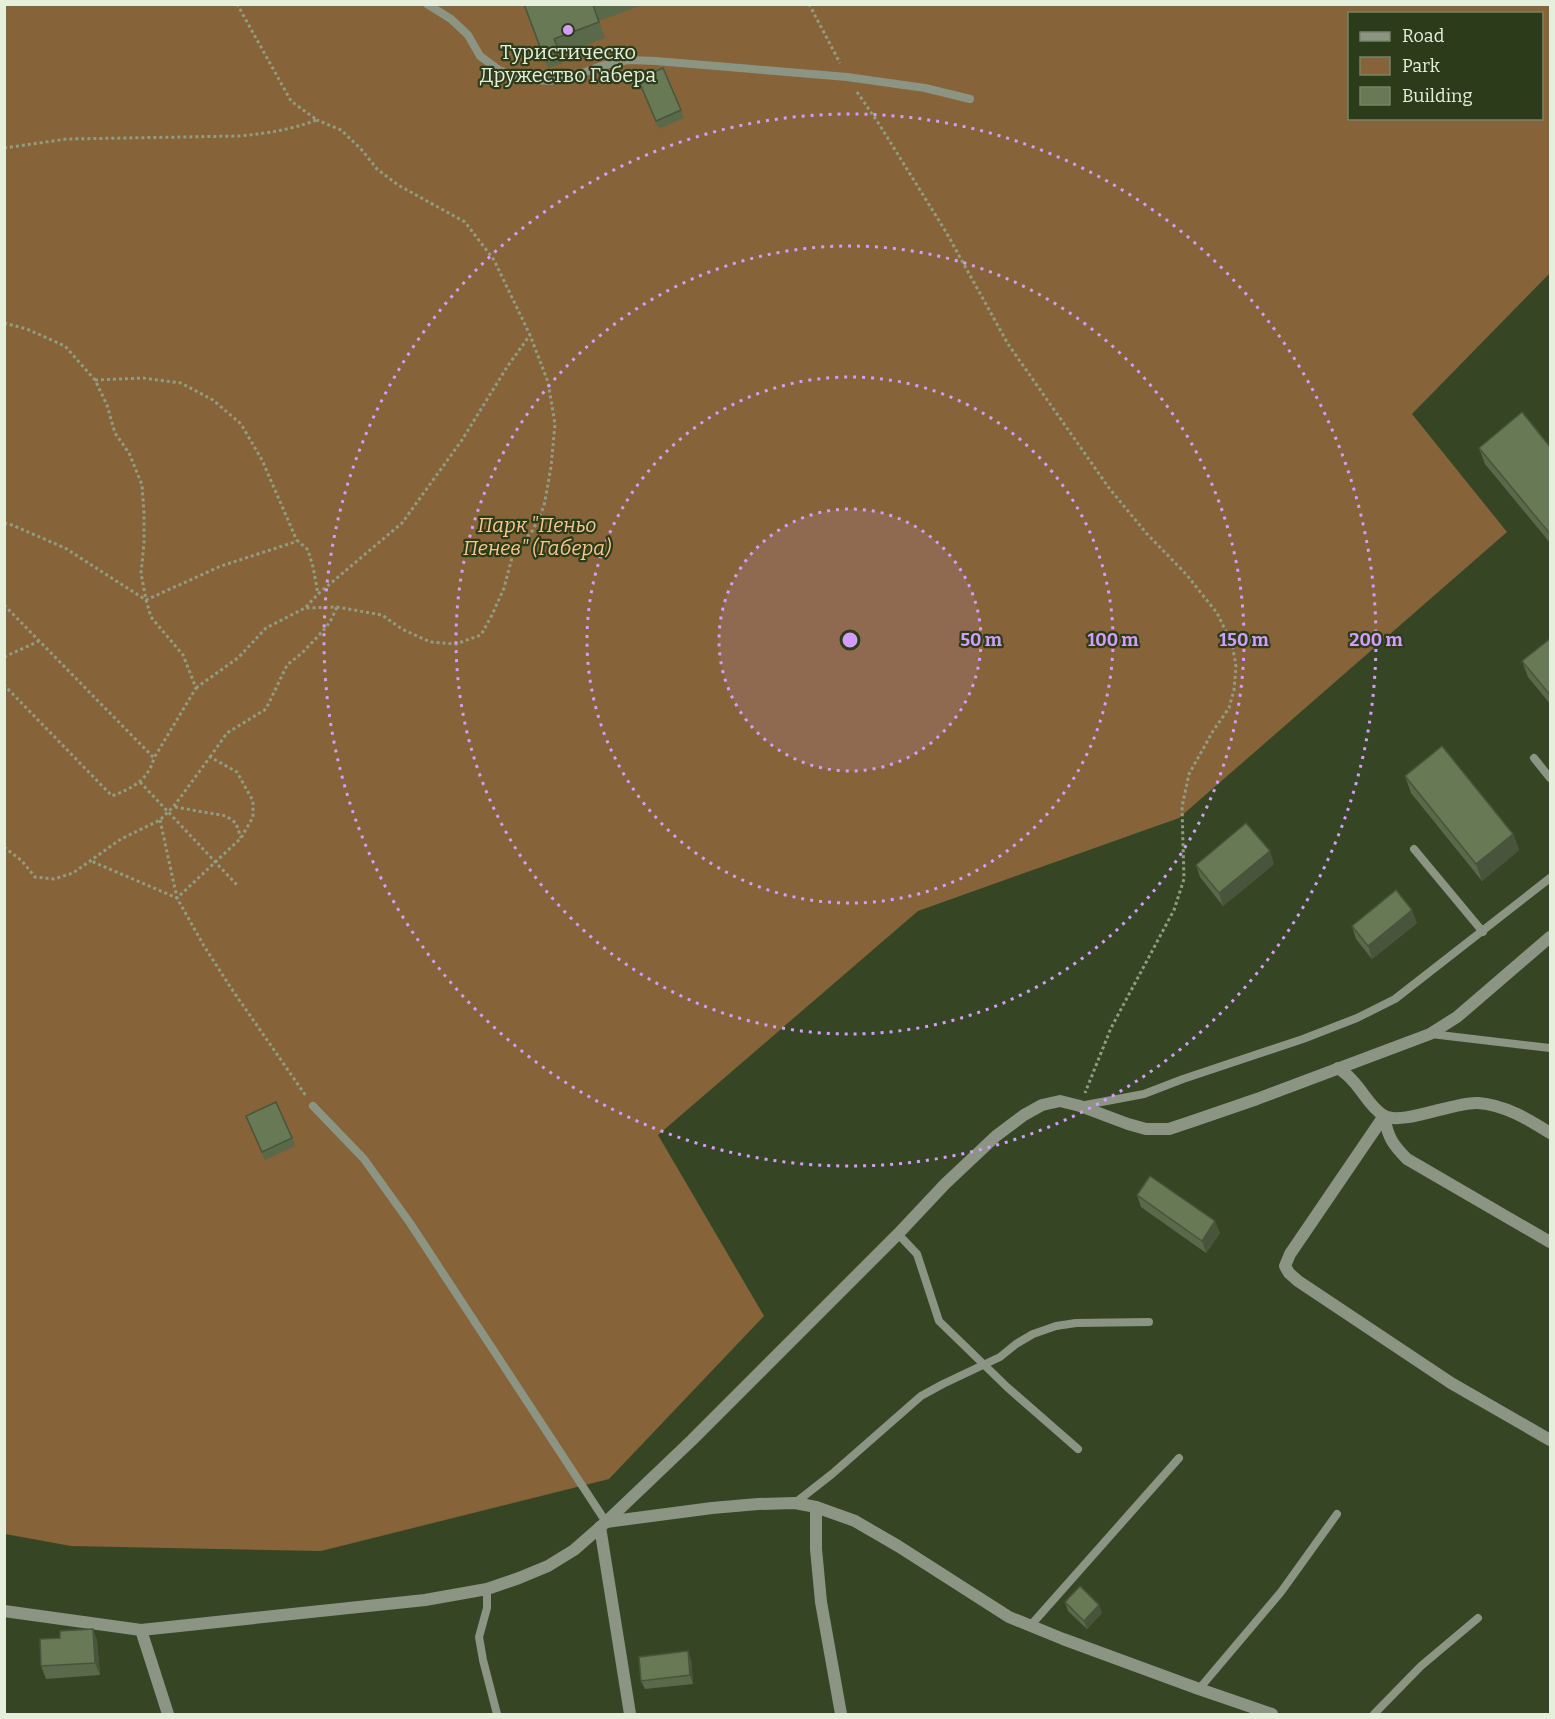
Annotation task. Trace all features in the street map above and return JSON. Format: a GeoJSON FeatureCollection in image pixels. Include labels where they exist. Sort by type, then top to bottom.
{"type":"FeatureCollection","features":[{"type":"Feature","properties":{"kind":"street"},"geometry":{"type":"LineString","coordinates":[[4,1611],[141,1630],[425,1600],[487,1589],[548,1566],[574,1550],[603,1525],[692,1440],[945,1184],[996,1136],[1024,1115],[1042,1105],[1060,1101],[1146,1129],[1169,1129],[1257,1099],[1430,1034],[1456,1017],[1551,938]]}},
{"type":"Feature","properties":{"kind":"street"},"geometry":{"type":"LineString","coordinates":[[1338,1068],[1352,1079],[1384,1116],[1397,1118],[1416,1116],[1477,1103],[1502,1107],[1551,1133]]}},
{"type":"Feature","properties":{"kind":"street"},"geometry":{"type":"LineString","coordinates":[[1384,1116],[1388,1135],[1394,1146],[1407,1159],[1551,1242]]}},
{"type":"Feature","properties":{"kind":"street"},"geometry":{"type":"LineString","coordinates":[[1384,1116],[1290,1254],[1286,1266],[1288,1273],[1451,1383],[1551,1440]]}},
{"type":"Feature","properties":{"kind":"street"},"geometry":{"type":"LineString","coordinates":[[603,1525],[712,1508],[758,1504],[795,1503],[816,1507],[864,1526],[1009,1617],[1063,1639],[1272,1714]]}},
{"type":"Feature","properties":{"kind":"street"},"geometry":{"type":"LineString","coordinates":[[816,1507],[816,1550],[821,1602],[841,1714]]}},
{"type":"Feature","properties":{"kind":"street"},"geometry":{"type":"LineString","coordinates":[[603,1525],[630,1714]]}},
{"type":"Feature","properties":{"kind":"street"},"geometry":{"type":"LineString","coordinates":[[141,1630],[168,1714]]}},
{"type":"Feature","properties":{"kind":"street"},"geometry":{"type":"LineString","coordinates":[[1231,1714],[1240,1704]]}},
{"type":"Feature","properties":{"kind":"lane"},"geometry":{"type":"LineString","coordinates":[[427,4],[451,19],[468,35],[480,56],[499,70],[519,78],[548,81],[628,60],[847,77],[925,88],[970,99]]}},
{"type":"Feature","properties":{"kind":"lane"},"geometry":{"type":"LineString","coordinates":[[1534,758],[1551,778]]}},
{"type":"Feature","properties":{"kind":"lane"},"geometry":{"type":"LineString","coordinates":[[1414,849],[1483,932]]}},
{"type":"Feature","properties":{"kind":"lane"},"geometry":{"type":"LineString","coordinates":[[1080,1106],[1144,1094],[1357,1018],[1395,999],[1551,878]]}},
{"type":"Feature","properties":{"kind":"lane"},"geometry":{"type":"LineString","coordinates":[[1430,1034],[1551,1048]]}},
{"type":"Feature","properties":{"kind":"lane"},"geometry":{"type":"LineString","coordinates":[[314,1106],[364,1159],[410,1223],[603,1525]]}},
{"type":"Feature","properties":{"kind":"lane"},"geometry":{"type":"LineString","coordinates":[[898,1234],[916,1254],[939,1321],[1007,1387],[1078,1449]]}},
{"type":"Feature","properties":{"kind":"lane"},"geometry":{"type":"LineString","coordinates":[[795,1503],[921,1396],[1000,1358],[1016,1344],[1033,1334],[1056,1326],[1076,1323],[1149,1322]]}},
{"type":"Feature","properties":{"kind":"lane"},"geometry":{"type":"LineString","coordinates":[[1031,1625],[1179,1458]]}},
{"type":"Feature","properties":{"kind":"lane"},"geometry":{"type":"LineString","coordinates":[[1199,1689],[1281,1592],[1337,1514]]}},
{"type":"Feature","properties":{"kind":"lane"},"geometry":{"type":"LineString","coordinates":[[487,1589],[487,1608],[479,1637],[497,1714]]}},
{"type":"Feature","properties":{"kind":"lane"},"geometry":{"type":"LineString","coordinates":[[1374,1714],[1421,1666],[1478,1618]]}},
{"type":"Feature","properties":{"kind":"path"},"geometry":{"type":"LineString","coordinates":[[237,4],[291,101],[317,120],[341,130],[361,149],[377,169],[398,185],[465,222],[494,260],[530,335],[548,382],[555,424],[544,506],[533,530],[513,554],[504,588],[481,635],[456,645],[430,642],[402,629],[382,615],[337,607],[305,608]]}},
{"type":"Feature","properties":{"kind":"path"},"geometry":{"type":"LineString","coordinates":[[809,4],[847,77],[946,232],[1008,344],[1108,488],[1147,534],[1186,574],[1217,613],[1232,644],[1236,666],[1230,708],[1213,730],[1189,774],[1182,807],[1184,879],[1174,910],[1111,1028],[1080,1106]]}},
{"type":"Feature","properties":{"kind":"path"},"geometry":{"type":"LineString","coordinates":[[4,148],[68,139],[267,134],[292,129],[317,120]]}},
{"type":"Feature","properties":{"kind":"path"},"geometry":{"type":"LineString","coordinates":[[4,323],[27,329],[65,346],[95,380],[107,405],[115,433],[129,453],[142,485],[144,543],[141,573],[146,600],[152,617],[183,656],[196,688]]}},
{"type":"Feature","properties":{"kind":"path"},"geometry":{"type":"LineString","coordinates":[[4,685],[112,796],[140,782],[151,770],[154,758],[196,688],[239,657],[266,628],[305,608],[318,594],[402,524],[462,440],[507,367],[530,335]]}},
{"type":"Feature","properties":{"kind":"path"},"geometry":{"type":"LineString","coordinates":[[95,380],[143,378],[181,382],[213,400],[241,424],[262,460],[297,541],[308,549],[314,567],[318,594]]}},
{"type":"Feature","properties":{"kind":"path"},"geometry":{"type":"LineString","coordinates":[[4,523],[65,548],[146,600]]}},
{"type":"Feature","properties":{"kind":"path"},"geometry":{"type":"LineString","coordinates":[[146,600],[221,566],[297,541]]}},
{"type":"Feature","properties":{"kind":"path"},"geometry":{"type":"LineString","coordinates":[[4,605],[154,758]]}},
{"type":"Feature","properties":{"kind":"path"},"geometry":{"type":"LineString","coordinates":[[4,847],[22,861],[35,877],[54,879],[73,873],[92,861],[106,848],[160,820],[174,806],[227,733],[266,709],[287,665],[322,633],[337,607]]}},
{"type":"Feature","properties":{"kind":"path"},"geometry":{"type":"LineString","coordinates":[[4,657],[39,640]]}},
{"type":"Feature","properties":{"kind":"path"},"geometry":{"type":"LineString","coordinates":[[177,898],[241,838],[253,817],[253,801],[237,772],[210,756]]}},
{"type":"Feature","properties":{"kind":"path"},"geometry":{"type":"LineString","coordinates":[[140,782],[237,885]]}},
{"type":"Feature","properties":{"kind":"path"},"geometry":{"type":"LineString","coordinates":[[174,806],[225,816],[236,823],[241,838]]}},
{"type":"Feature","properties":{"kind":"path"},"geometry":{"type":"LineString","coordinates":[[160,820],[177,898],[231,988],[314,1106]]}},
{"type":"Feature","properties":{"kind":"path"},"geometry":{"type":"LineString","coordinates":[[92,861],[177,898]]}},
{"type":"Feature","properties":{"kind":"green space","name":"Парк \"Пеньо Пенев\" (Габера)"},"geometry":{"type":"Polygon","coordinates":[[[4,5],[1550,5],[1550,273],[1412,414],[1507,532],[1179,818],[918,911],[658,1135],[764,1316],[609,1479],[321,1551],[71,1546],[5,1534],[4,5]]]}},
{"type":"Feature","properties":{"kind":"building"},"geometry":{"type":"Polygon","coordinates":[[[524,4],[594,4],[599,22],[554,39],[557,46],[542,52],[524,4]]]}},
{"type":"Feature","properties":{"kind":"building"},"geometry":{"type":"Polygon","coordinates":[[[663,68],[681,110],[656,121],[638,79],[663,68]]]}},
{"type":"Feature","properties":{"kind":"building"},"geometry":{"type":"Polygon","coordinates":[[[1522,412],[1551,448],[1551,535],[1479,448],[1522,412]]]}},
{"type":"Feature","properties":{"kind":"building"},"geometry":{"type":"Polygon","coordinates":[[[1551,638],[1551,696],[1522,661],[1551,638]]]}},
{"type":"Feature","properties":{"kind":"building"},"geometry":{"type":"Polygon","coordinates":[[[1442,746],[1513,834],[1476,864],[1405,776],[1442,746]]]}},
{"type":"Feature","properties":{"kind":"building"},"geometry":{"type":"Polygon","coordinates":[[[1246,823],[1270,851],[1219,893],[1196,865],[1246,823]]]}},
{"type":"Feature","properties":{"kind":"building"},"geometry":{"type":"Polygon","coordinates":[[[1396,890],[1412,910],[1368,946],[1352,926],[1396,890]]]}},
{"type":"Feature","properties":{"kind":"building"},"geometry":{"type":"Polygon","coordinates":[[[276,1102],[292,1138],[262,1152],[246,1116],[276,1102]]]}},
{"type":"Feature","properties":{"kind":"building"},"geometry":{"type":"Polygon","coordinates":[[[1150,1176],[1215,1221],[1202,1241],[1137,1195],[1150,1176]]]}},
{"type":"Feature","properties":{"kind":"building"},"geometry":{"type":"Polygon","coordinates":[[[1080,1586],[1099,1605],[1084,1621],[1065,1602],[1080,1586]]]}},
{"type":"Feature","properties":{"kind":"building"},"geometry":{"type":"Polygon","coordinates":[[[93,1629],[95,1663],[41,1666],[40,1639],[60,1638],[60,1631],[93,1629]]]}},
{"type":"Feature","properties":{"kind":"building"},"geometry":{"type":"Polygon","coordinates":[[[688,1651],[690,1675],[641,1681],[639,1657],[688,1651]]]}},
{"type":"Feature","properties":{"kind":"place","name":"Туристическо Дружество Габера"},"geometry":{"type":"Point","coordinates":[568,30]}}]}
